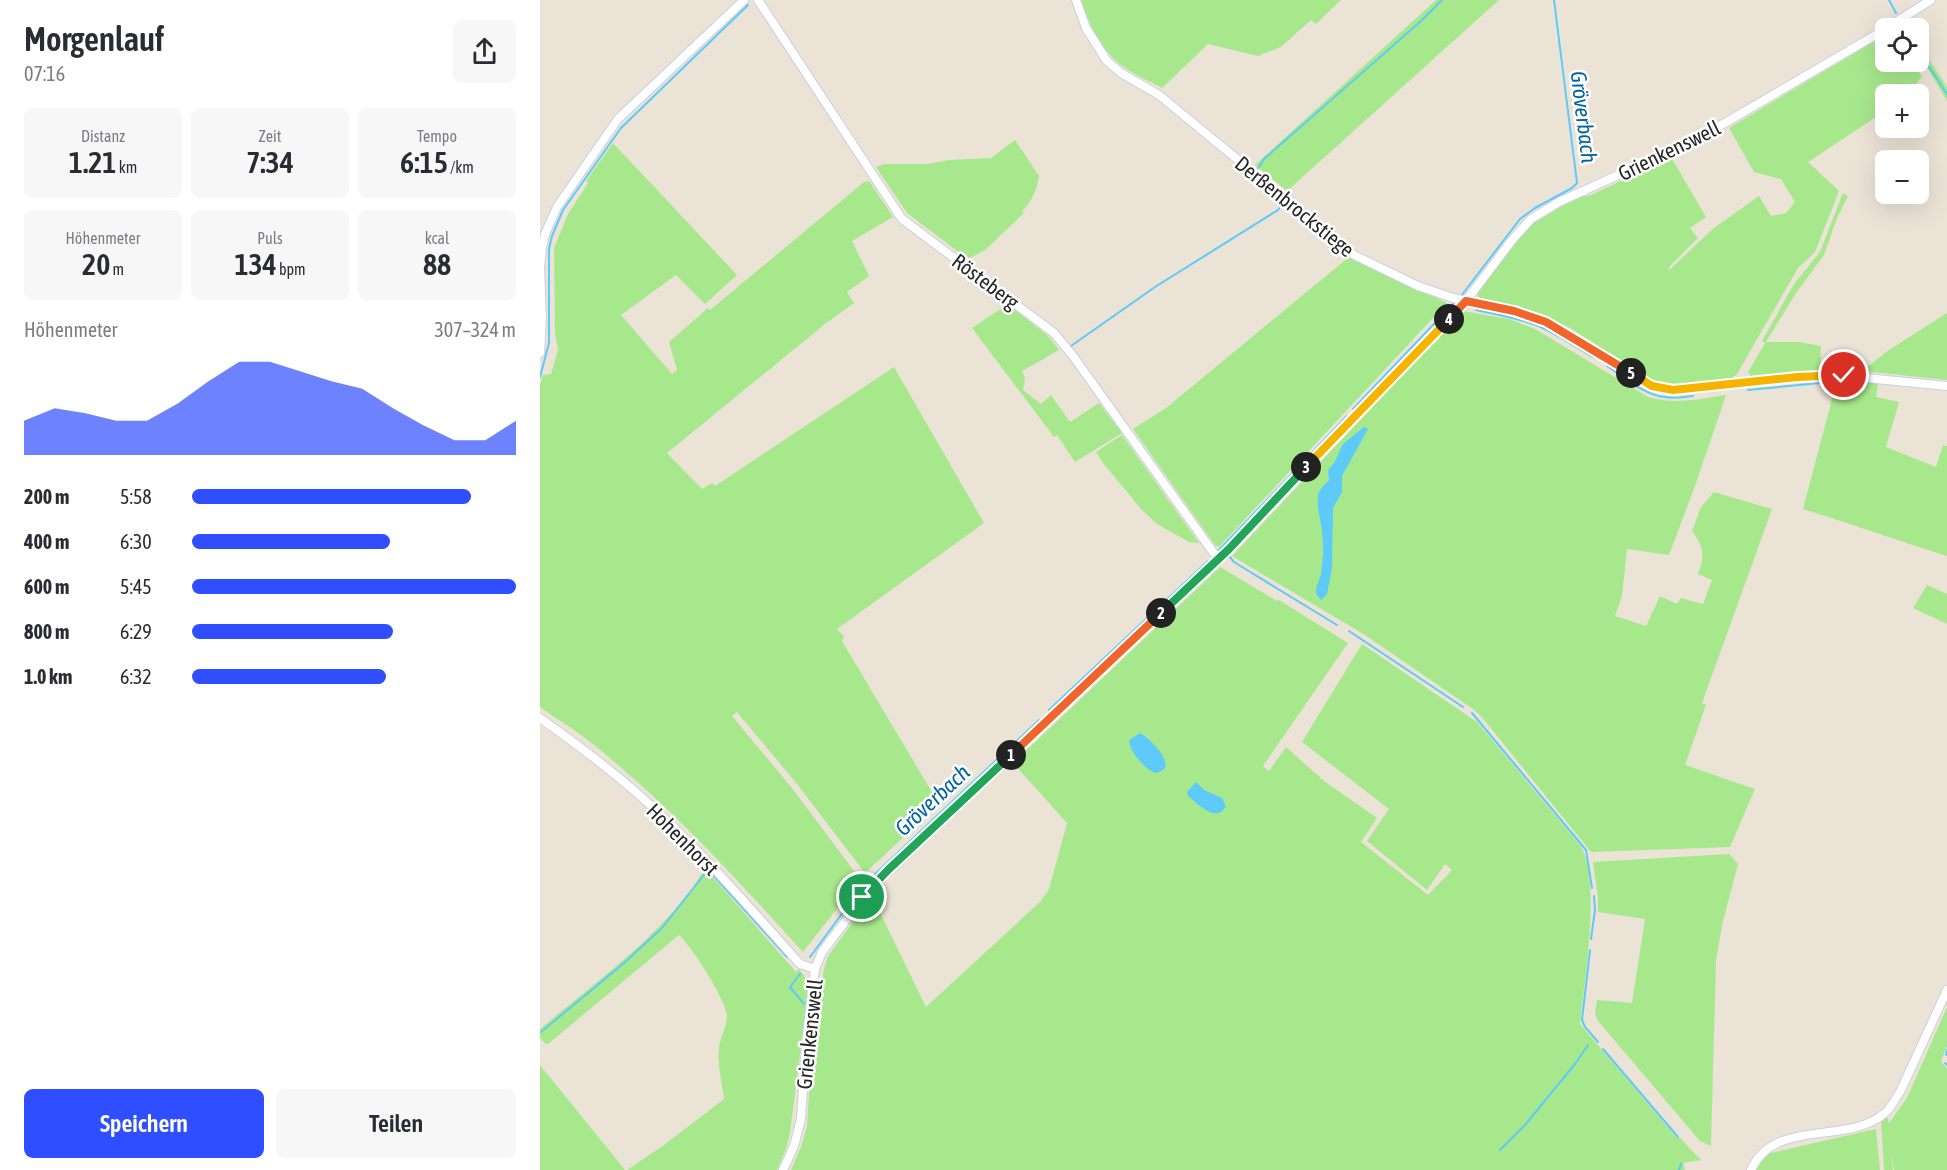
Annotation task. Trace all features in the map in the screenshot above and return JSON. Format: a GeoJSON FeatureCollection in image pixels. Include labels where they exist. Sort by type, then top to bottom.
{"type":"FeatureCollection","features":[{"type":"Feature","properties":{"kind":"street"},"geometry":{"type":"LineString","coordinates":[[540,353],[542,248],[556,207],[618,119],[744,0]]}},
{"type":"Feature","properties":{"kind":"street","name":"Rösteberg"},"geometry":{"type":"LineString","coordinates":[[758,0],[903,219],[1054,333],[1073,356],[1218,559]]}},
{"type":"Feature","properties":{"kind":"street","name":"Derßenbrockstiege"},"geometry":{"type":"LineString","coordinates":[[1076,0],[1086,28],[1107,61],[1121,73],[1159,94],[1354,255],[1418,286],[1466,301],[1514,311],[1546,322],[1647,383],[1661,389],[1681,390],[1829,375],[1947,386]]}},
{"type":"Feature","properties":{"kind":"street","name":"Grienkenswell"},"geometry":{"type":"LineString","coordinates":[[1903,18],[1931,0]]}},
{"type":"Feature","properties":{"kind":"street","name":"Grienkenswell"},"geometry":{"type":"LineString","coordinates":[[783,1170],[794,1146],[801,1119],[806,1044],[815,969],[822,952],[869,890],[1218,559],[1466,301],[1517,234],[1540,213],[1699,138],[1875,35]]}},
{"type":"Feature","properties":{"kind":"street","name":"Hohenhorst"},"geometry":{"type":"LineString","coordinates":[[540,718],[578,745],[639,795],[704,858],[800,964],[815,969]]}},
{"type":"Feature","properties":{"kind":"street"},"geometry":{"type":"LineString","coordinates":[[1751,1170],[1761,1153],[1772,1145],[1793,1138],[1855,1127],[1884,1114],[1901,1090],[1947,990]]}},
{"type":"Feature","properties":{"kind":"green space"},"geometry":{"type":"Polygon","coordinates":[[[1081,0],[1341,0],[1316,24],[1311,20],[1281,47],[1258,56],[1208,44],[1162,88],[1129,70],[1109,54],[1092,28],[1081,0]]]}},
{"type":"Feature","properties":{"kind":"green space"},"geometry":{"type":"Polygon","coordinates":[[[1436,0],[1499,0],[1287,191],[1255,165],[1436,0]]]}},
{"type":"Feature","properties":{"kind":"green space"},"geometry":{"type":"Polygon","coordinates":[[[1875,41],[1875,72],[1919,72],[1922,77],[1916,84],[1875,84],[1875,118],[1808,162],[1839,191],[1815,252],[1798,268],[1737,374],[1732,378],[1689,384],[1657,381],[1570,328],[1542,314],[1478,297],[1478,292],[1512,245],[1538,219],[1571,200],[1591,195],[1671,157],[1706,217],[1690,228],[1698,238],[1670,266],[1668,271],[1714,228],[1759,196],[1771,216],[1786,213],[1795,202],[1781,179],[1754,172],[1729,128],[1875,41]]]}},
{"type":"Feature","properties":{"kind":"green space"},"geometry":{"type":"Polygon","coordinates":[[[1929,59],[1947,87],[1947,101],[1929,71],[1929,59]]]}},
{"type":"Feature","properties":{"kind":"green space"},"geometry":{"type":"Polygon","coordinates":[[[1015,140],[1039,176],[1035,190],[1029,204],[1022,211],[1024,213],[985,250],[968,259],[907,213],[876,167],[885,164],[927,164],[949,160],[991,158],[1015,140]]]}},
{"type":"Feature","properties":{"kind":"green space"},"geometry":{"type":"Polygon","coordinates":[[[613,143],[737,275],[705,304],[676,275],[621,315],[672,374],[677,370],[669,342],[864,182],[869,181],[893,217],[852,241],[869,276],[847,292],[854,303],[667,453],[702,489],[712,483],[715,486],[894,367],[984,523],[837,629],[844,636],[842,641],[939,804],[865,873],[797,784],[737,712],[732,716],[792,788],[860,879],[803,952],[725,868],[644,787],[585,738],[540,707],[540,386],[543,375],[551,374],[558,350],[555,334],[554,248],[568,214],[588,183],[586,181],[613,143]]]}},
{"type":"Feature","properties":{"kind":"green space"},"geometry":{"type":"Polygon","coordinates":[[[1843,193],[1848,196],[1837,218],[1824,255],[1796,293],[1766,342],[1799,342],[1821,346],[1820,370],[1750,376],[1748,372],[1765,343],[1762,341],[1794,284],[1820,252],[1843,193]]]}},
{"type":"Feature","properties":{"kind":"green space"},"geometry":{"type":"Polygon","coordinates":[[[1349,257],[1447,303],[1219,547],[1215,545],[1133,429],[1166,408],[1349,257]]]}},
{"type":"Feature","properties":{"kind":"green space"},"geometry":{"type":"Polygon","coordinates":[[[1008,304],[1048,336],[1059,350],[1022,371],[1025,378],[1023,390],[1041,404],[1051,395],[1070,422],[1099,403],[1122,433],[1075,462],[1057,435],[1054,437],[972,328],[1008,304]]]}},
{"type":"Feature","properties":{"kind":"green space"},"geometry":{"type":"Polygon","coordinates":[[[1463,311],[1509,319],[1535,329],[1648,397],[1677,401],[1726,395],[1669,555],[1627,549],[1622,596],[1615,616],[1646,626],[1660,596],[1677,604],[1681,598],[1703,604],[1712,580],[1698,574],[1702,552],[1692,531],[1701,507],[1714,492],[1772,509],[1702,703],[1706,705],[1685,765],[1755,789],[1730,847],[1591,852],[1473,709],[1365,635],[1232,556],[1463,311]]]}},
{"type":"Feature","properties":{"kind":"green space"},"geometry":{"type":"Polygon","coordinates":[[[1947,313],[1947,380],[1862,371],[1889,350],[1947,313]]]}},
{"type":"Feature","properties":{"kind":"green space"},"geometry":{"type":"Polygon","coordinates":[[[1845,381],[1878,384],[1876,397],[1899,402],[1886,447],[1936,467],[1943,445],[1947,446],[1947,556],[1803,509],[1836,384],[1845,381]]]}},
{"type":"Feature","properties":{"kind":"green space"},"geometry":{"type":"Polygon","coordinates":[[[1122,435],[1199,543],[1189,542],[1157,524],[1141,509],[1103,463],[1096,452],[1122,435]]]}},
{"type":"Feature","properties":{"kind":"green space"},"geometry":{"type":"Polygon","coordinates":[[[1220,567],[1348,643],[1263,766],[1269,771],[1286,747],[1324,781],[1377,818],[1361,842],[1428,895],[1452,870],[1445,864],[1427,890],[1367,841],[1389,809],[1302,742],[1362,644],[1477,722],[1580,845],[1590,881],[1591,905],[1588,958],[1580,1024],[1677,1138],[1680,1138],[1701,1160],[1683,1163],[1685,1170],[791,1170],[807,1127],[812,1044],[828,956],[872,896],[926,1007],[1041,901],[1049,889],[1067,823],[1013,763],[1220,567]]]}},
{"type":"Feature","properties":{"kind":"green space"},"geometry":{"type":"Polygon","coordinates":[[[1927,585],[1947,594],[1947,624],[1913,608],[1927,585]]]}},
{"type":"Feature","properties":{"kind":"green space"},"geometry":{"type":"Polygon","coordinates":[[[1729,854],[1738,864],[1723,921],[1716,960],[1711,1146],[1700,1141],[1598,1021],[1595,1013],[1597,1000],[1632,1003],[1645,919],[1598,912],[1593,862],[1729,854]]]}},
{"type":"Feature","properties":{"kind":"green space"},"geometry":{"type":"Polygon","coordinates":[[[705,868],[796,972],[799,969],[807,980],[808,991],[786,1149],[777,1170],[627,1170],[724,1099],[719,1066],[719,1047],[727,1015],[721,997],[707,973],[679,935],[548,1044],[540,1038],[540,1029],[652,934],[690,891],[705,868]]]}},
{"type":"Feature","properties":{"kind":"green space"},"geometry":{"type":"Polygon","coordinates":[[[1947,1007],[1947,1046],[1941,1061],[1947,1069],[1947,1170],[1894,1170],[1891,1148],[1893,1170],[1884,1170],[1881,1120],[1887,1116],[1889,1123],[1907,1098],[1947,1007]]]}},
{"type":"Feature","properties":{"kind":"green space"},"geometry":{"type":"Polygon","coordinates":[[[540,1065],[625,1170],[540,1170],[540,1065]]]}},
{"type":"Feature","properties":{"kind":"green space"},"geometry":{"type":"Polygon","coordinates":[[[1876,1129],[1880,1170],[1756,1170],[1762,1155],[1876,1129]]]}},
{"type":"Feature","properties":{"kind":"water"},"geometry":{"type":"Polygon","coordinates":[[[1364,427],[1368,429],[1342,476],[1342,492],[1333,508],[1332,568],[1327,594],[1321,600],[1316,594],[1323,553],[1318,495],[1329,480],[1328,470],[1343,444],[1364,427]]]}},
{"type":"Feature","properties":{"kind":"water"},"geometry":{"type":"Polygon","coordinates":[[[1140,733],[1148,738],[1161,753],[1166,764],[1162,771],[1156,773],[1148,769],[1132,750],[1129,740],[1140,733]]]}},
{"type":"Feature","properties":{"kind":"water"},"geometry":{"type":"Polygon","coordinates":[[[1196,782],[1204,790],[1222,798],[1226,806],[1222,811],[1212,813],[1207,811],[1188,796],[1187,792],[1196,782]]]}},
{"type":"Feature","properties":{"kind":"waterway"},"geometry":{"type":"LineString","coordinates":[[1258,168],[1264,159],[1442,0]]}},
{"type":"Feature","properties":{"kind":"waterway","name":"Gröverbach"},"geometry":{"type":"LineString","coordinates":[[1461,296],[1520,219],[1577,183],[1554,0]]}},
{"type":"Feature","properties":{"kind":"waterway","name":"Gröverbach"},"geometry":{"type":"LineString","coordinates":[[1889,0],[1896,13]]}},
{"type":"Feature","properties":{"kind":"waterway"},"geometry":{"type":"LineString","coordinates":[[540,377],[549,343],[549,249],[563,210],[621,128],[748,5]]}},
{"type":"Feature","properties":{"kind":"waterway","name":"Gröverbach"},"geometry":{"type":"LineString","coordinates":[[1929,67],[1947,94]]}},
{"type":"Feature","properties":{"kind":"waterway"},"geometry":{"type":"LineString","coordinates":[[1071,346],[1155,287],[1278,210],[1280,203],[1255,182],[1253,177]]}},
{"type":"Feature","properties":{"kind":"waterway","name":"Gröverbach"},"geometry":{"type":"LineString","coordinates":[[1353,409],[1453,304]]}},
{"type":"Feature","properties":{"kind":"waterway"},"geometry":{"type":"LineString","coordinates":[[1476,310],[1536,325],[1593,357]]}},
{"type":"Feature","properties":{"kind":"waterway"},"geometry":{"type":"LineString","coordinates":[[1607,366],[1634,385],[1657,396],[1672,398],[1693,396]]}},
{"type":"Feature","properties":{"kind":"waterway"},"geometry":{"type":"LineString","coordinates":[[1748,390],[1841,381]]}},
{"type":"Feature","properties":{"kind":"waterway"},"geometry":{"type":"LineString","coordinates":[[1853,381],[1875,383]]}},
{"type":"Feature","properties":{"kind":"waterway","name":"Gröverbach"},"geometry":{"type":"LineString","coordinates":[[1219,550],[1347,416]]}},
{"type":"Feature","properties":{"kind":"waterway"},"geometry":{"type":"LineString","coordinates":[[1229,556],[1234,562],[1337,625]]}},
{"type":"Feature","properties":{"kind":"waterway","name":"Gröverbach"},"geometry":{"type":"LineString","coordinates":[[1049,710],[1208,561]]}},
{"type":"Feature","properties":{"kind":"waterway"},"geometry":{"type":"LineString","coordinates":[[1349,631],[1463,707]]}},
{"type":"Feature","properties":{"kind":"waterway"},"geometry":{"type":"LineString","coordinates":[[1472,713],[1586,850],[1592,888]]}},
{"type":"Feature","properties":{"kind":"waterway","name":"Gröverbach"},"geometry":{"type":"LineString","coordinates":[[872,877],[1039,720]]}},
{"type":"Feature","properties":{"kind":"waterway"},"geometry":{"type":"LineString","coordinates":[[541,1032],[662,928],[707,871],[709,872]]}},
{"type":"Feature","properties":{"kind":"waterway"},"geometry":{"type":"LineString","coordinates":[[714,876],[787,957]]}},
{"type":"Feature","properties":{"kind":"waterway","name":"Gröverbach"},"geometry":{"type":"LineString","coordinates":[[810,957],[861,888]]}},
{"type":"Feature","properties":{"kind":"waterway"},"geometry":{"type":"LineString","coordinates":[[1591,939],[1595,910],[1594,896]]}},
{"type":"Feature","properties":{"kind":"waterway"},"geometry":{"type":"LineString","coordinates":[[1590,950],[1582,1020],[1598,1042]]}},
{"type":"Feature","properties":{"kind":"waterway","name":"Gröverbach"},"geometry":{"type":"LineString","coordinates":[[800,974],[790,987],[804,1004]]}},
{"type":"Feature","properties":{"kind":"waterway"},"geometry":{"type":"LineString","coordinates":[[1500,1150],[1525,1125],[1588,1045]]}},
{"type":"Feature","properties":{"kind":"waterway"},"geometry":{"type":"LineString","coordinates":[[1603,1049],[1678,1137]]}},
{"type":"Feature","properties":{"kind":"waterway","name":"Gröverbach"},"geometry":{"type":"LineString","coordinates":[[1946,1055],[1947,1050]]}},
{"type":"Feature","properties":{"kind":"waterway"},"geometry":{"type":"LineString","coordinates":[[1679,1170],[1681,1164]]}},
{"type":"Feature","properties":{"kind":"route"},"geometry":{"type":"LineString","coordinates":[[862,897],[1218,559],[1466,301],[1514,311],[1546,322],[1652,386],[1661,389],[1681,390],[1797,377],[1844,375]]}}]}
